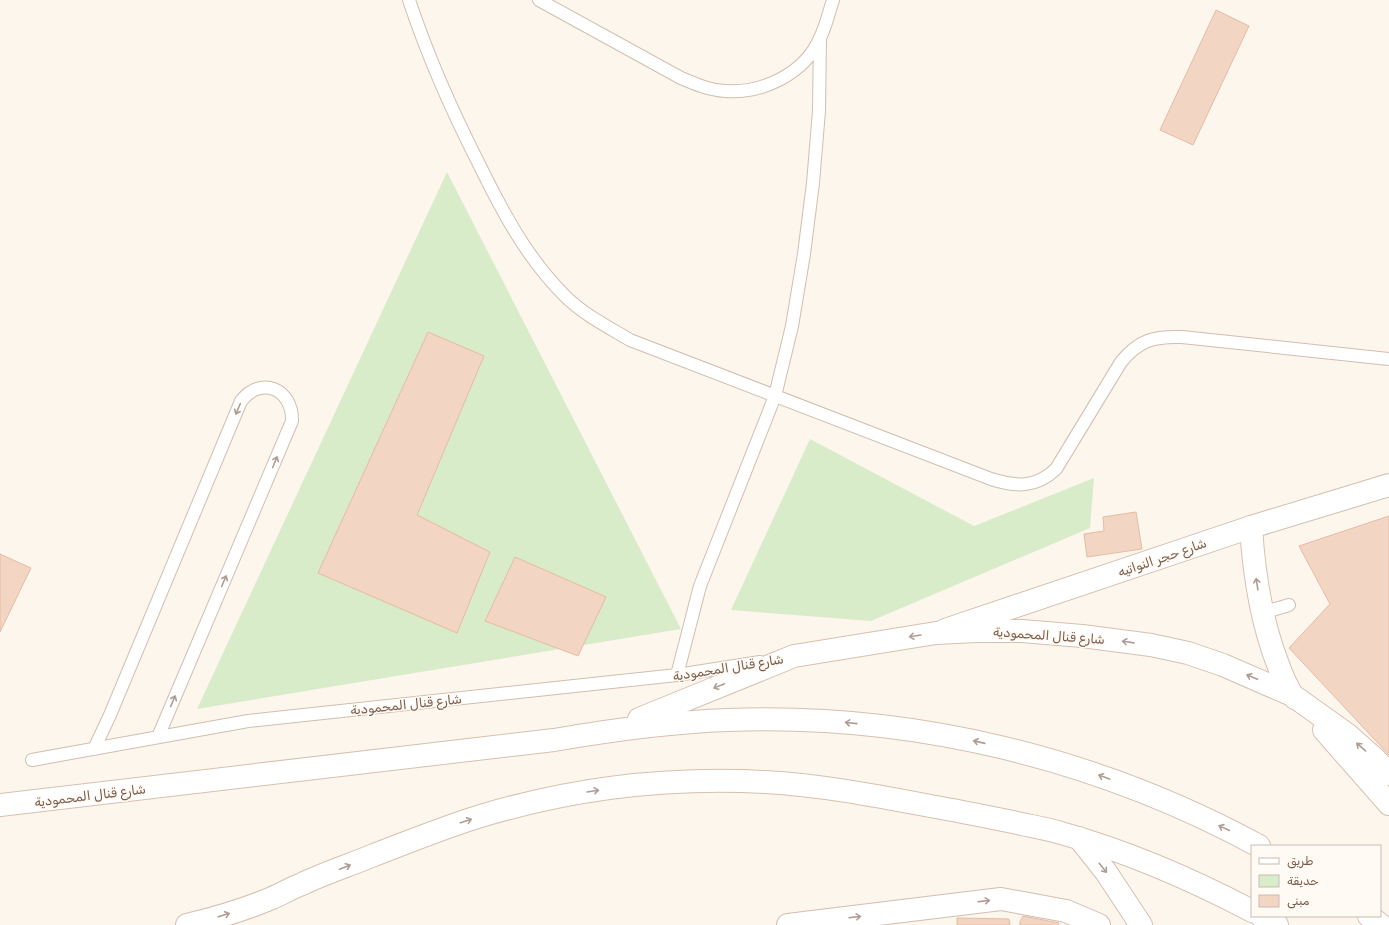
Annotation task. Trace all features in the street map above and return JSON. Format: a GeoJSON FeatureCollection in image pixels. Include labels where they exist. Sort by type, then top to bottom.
{"type":"FeatureCollection","features":[{"type":"Feature","properties":{"kind":"main road","name":"شارع حجر النواتيه"},"geometry":{"type":"LineString","coordinates":[[936,633],[1251,527],[1389,485]]}},
{"type":"Feature","properties":{"kind":"main road"},"geometry":{"type":"LineString","coordinates":[[1251,527],[1255,570],[1262,613],[1279,669],[1292,695],[1389,804]]}},
{"type":"Feature","properties":{"kind":"main road","name":"شارع قنال المحمودية"},"geometry":{"type":"LineString","coordinates":[[794,656],[936,633],[976,631],[1022,631],[1082,636],[1152,646],[1188,653],[1223,665],[1292,695],[1348,736],[1375,759],[1389,774]]}},
{"type":"Feature","properties":{"kind":"main road"},"geometry":{"type":"LineString","coordinates":[[612,730],[794,656]]}},
{"type":"Feature","properties":{"kind":"main road","name":"شارع قنال المحمودية"},"geometry":{"type":"LineString","coordinates":[[0,806],[554,740],[612,730],[677,723],[729,720],[787,720],[846,722],[905,729],[964,738],[1022,752],[1072,766],[1134,788],[1183,808],[1257,845]]}},
{"type":"Feature","properties":{"kind":"main road"},"geometry":{"type":"LineString","coordinates":[[187,925],[245,909],[310,880],[444,828],[485,814],[569,794],[612,788],[663,783],[730,781],[766,782],[818,787],[963,812],[1057,832],[1123,853],[1187,879],[1251,911]]}},
{"type":"Feature","properties":{"kind":"main road"},"geometry":{"type":"LineString","coordinates":[[1079,838],[1106,872],[1141,925]]}},
{"type":"Feature","properties":{"kind":"main road"},"geometry":{"type":"LineString","coordinates":[[788,925],[1001,899],[1066,911],[1100,925]]}},
{"type":"Feature","properties":{"kind":"main road"},"geometry":{"type":"LineString","coordinates":[[1263,917],[1277,925]]}},
{"type":"Feature","properties":{"kind":"main road"},"geometry":{"type":"LineString","coordinates":[[1370,917],[1381,925]]}},
{"type":"Feature","properties":{"kind":"lane"},"geometry":{"type":"LineString","coordinates":[[409,0],[445,94],[502,209],[521,242],[542,272],[568,299],[598,321],[630,340],[991,479],[1020,485],[1040,481],[1048,476],[1056,469],[1121,362],[1130,351],[1141,343],[1155,338],[1169,336],[1182,337],[1389,359]]}},
{"type":"Feature","properties":{"kind":"lane"},"geometry":{"type":"LineString","coordinates":[[539,0],[681,78],[702,87],[725,91],[748,90],[770,84],[791,73],[808,57],[820,38],[833,0]]}},
{"type":"Feature","properties":{"kind":"lane"},"geometry":{"type":"LineString","coordinates":[[677,675],[700,586],[776,396],[793,318],[804,254],[813,183],[819,111],[820,38]]}},
{"type":"Feature","properties":{"kind":"lane"},"geometry":{"type":"LineString","coordinates":[[94,749],[110,716],[241,401],[246,395],[257,389],[270,388],[277,390],[285,396],[290,403],[292,421],[158,737]]}},
{"type":"Feature","properties":{"kind":"lane"},"geometry":{"type":"LineString","coordinates":[[1262,613],[1289,605]]}},
{"type":"Feature","properties":{"kind":"lane","name":"شارع قنال المحمودية"},"geometry":{"type":"LineString","coordinates":[[32,760],[248,721],[677,675],[794,656]]}},
{"type":"Feature","properties":{"kind":"green space"},"geometry":{"type":"Polygon","coordinates":[[[447,172],[681,629],[197,709],[447,172]]]}},
{"type":"Feature","properties":{"kind":"green space"},"geometry":{"type":"Polygon","coordinates":[[[810,439],[974,526],[1094,478],[1090,528],[871,621],[731,610],[810,439]]]}},
{"type":"Feature","properties":{"kind":"building"},"geometry":{"type":"Polygon","coordinates":[[[1216,10],[1249,26],[1193,145],[1160,130],[1216,10]]]}},
{"type":"Feature","properties":{"kind":"building"},"geometry":{"type":"Polygon","coordinates":[[[428,332],[484,356],[417,515],[490,552],[457,633],[318,573],[428,332]]]}},
{"type":"Feature","properties":{"kind":"building"},"geometry":{"type":"Polygon","coordinates":[[[1136,512],[1142,549],[1087,557],[1084,534],[1104,531],[1103,517],[1136,512]]]}},
{"type":"Feature","properties":{"kind":"building"},"geometry":{"type":"Polygon","coordinates":[[[1389,516],[1389,755],[1289,648],[1330,604],[1299,546],[1389,516]]]}},
{"type":"Feature","properties":{"kind":"building"},"geometry":{"type":"Polygon","coordinates":[[[0,554],[31,568],[0,632],[0,554]]]}},
{"type":"Feature","properties":{"kind":"building"},"geometry":{"type":"Polygon","coordinates":[[[515,557],[606,597],[578,656],[485,621],[515,557]]]}},
{"type":"Feature","properties":{"kind":"building"},"geometry":{"type":"Polygon","coordinates":[[[1023,916],[1059,923],[1058,925],[1020,925],[1023,916]]]}},
{"type":"Feature","properties":{"kind":"building"},"geometry":{"type":"Polygon","coordinates":[[[957,918],[1009,919],[1010,925],[957,925],[957,918]]]}}]}
